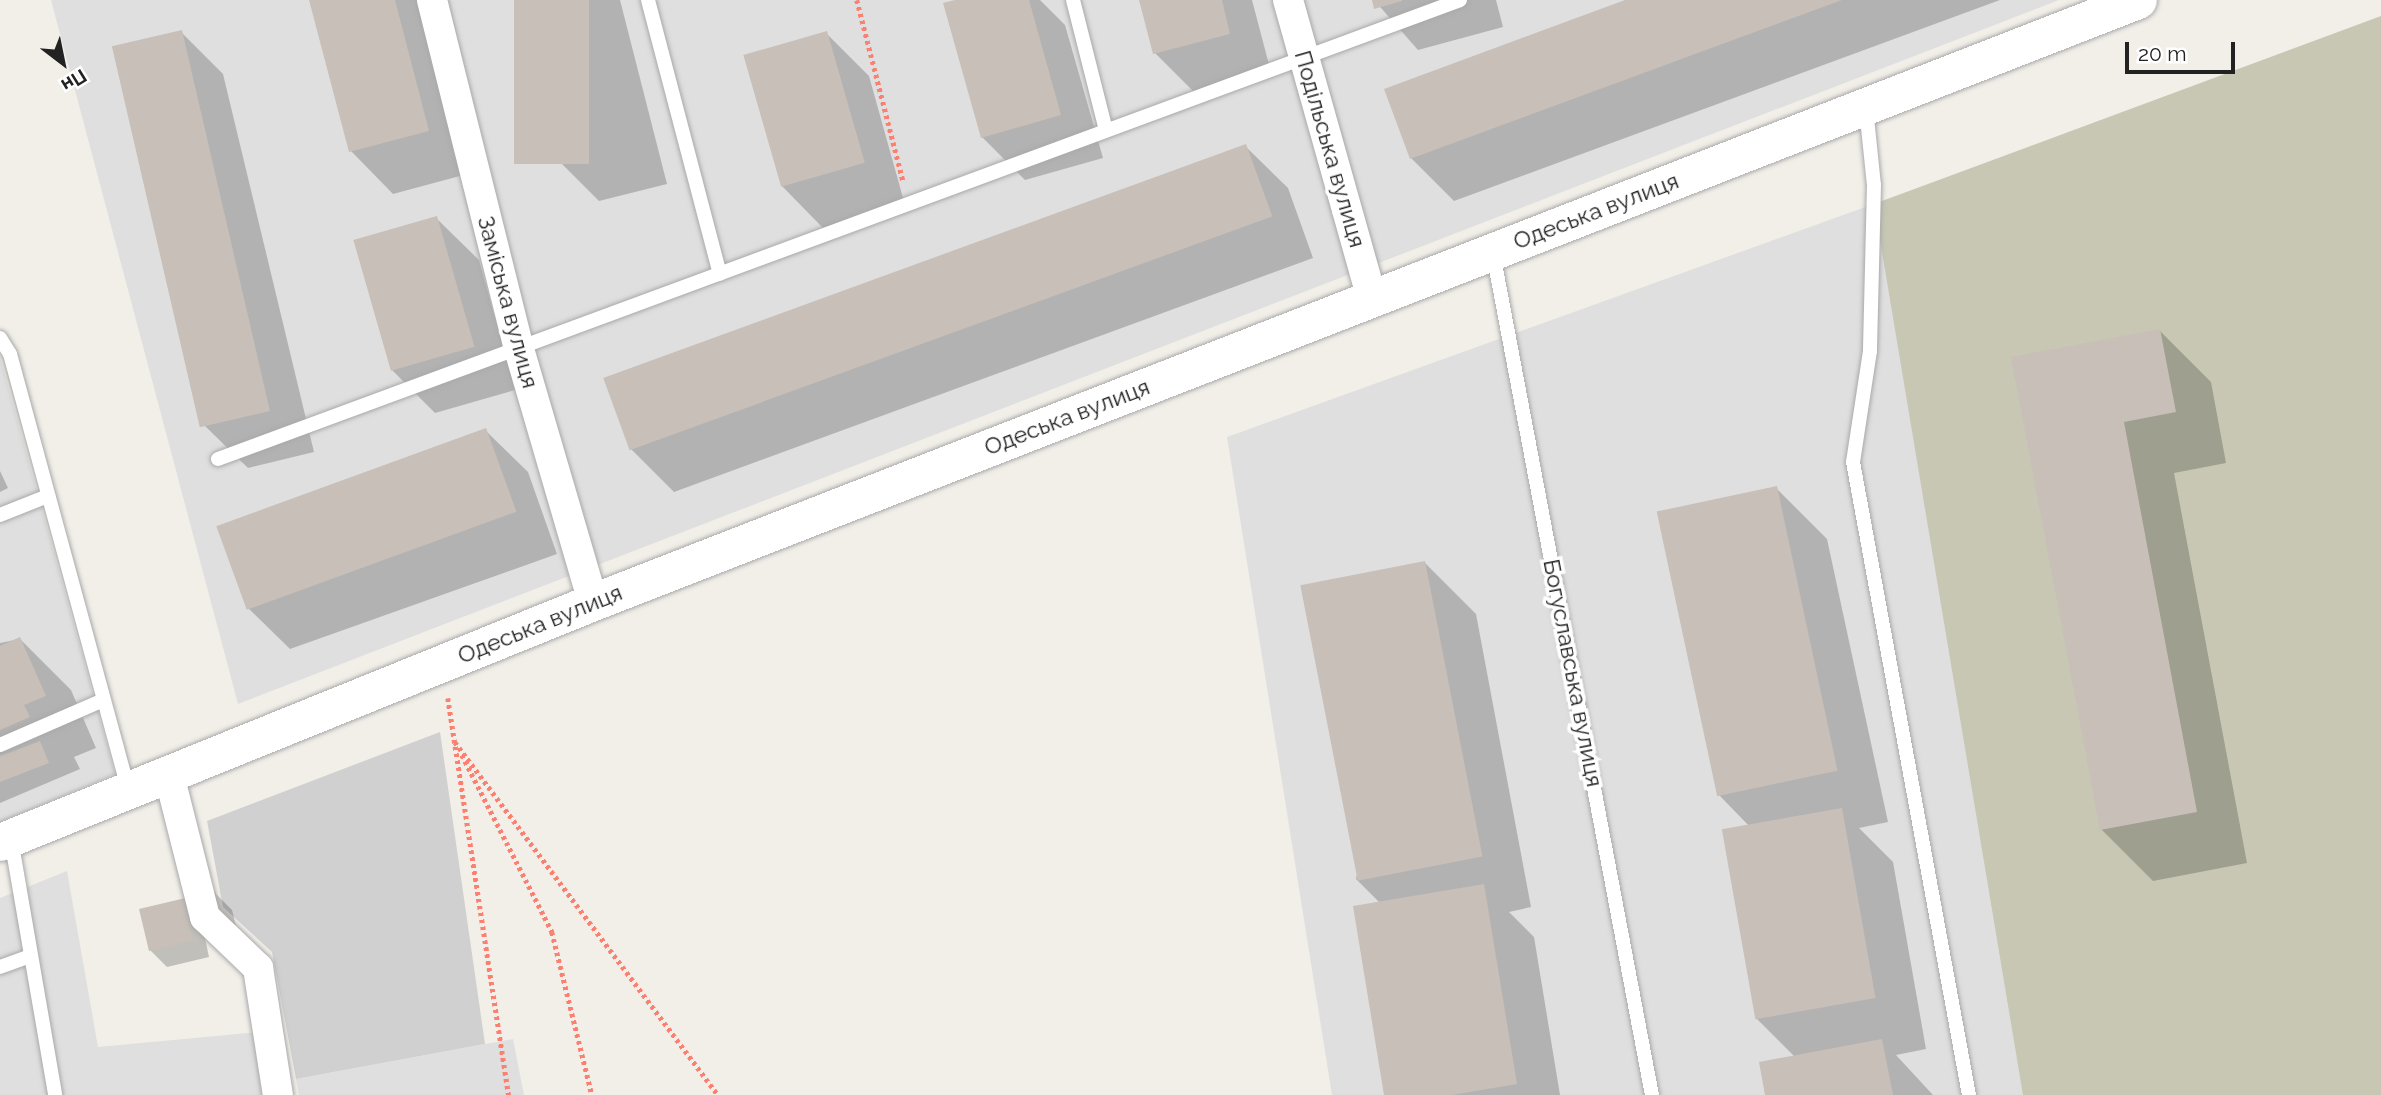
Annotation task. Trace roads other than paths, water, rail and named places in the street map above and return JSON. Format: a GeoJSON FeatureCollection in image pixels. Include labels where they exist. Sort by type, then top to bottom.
{"type":"FeatureCollection","features":[{"type":"Feature","properties":{"kind":"street","name":"Заміська вулиця"},"geometry":{"type":"LineString","coordinates":[[432,0],[519,349],[593,603]]}},
{"type":"Feature","properties":{"kind":"street","name":"Подільська вулиця"},"geometry":{"type":"LineString","coordinates":[[1288,0],[1372,298]]}},
{"type":"Feature","properties":{"kind":"street","name":"Одеська вулиця"},"geometry":{"type":"LineString","coordinates":[[6,840],[168,771],[593,603],[2138,0]]}},
{"type":"Feature","properties":{"kind":"street"},"geometry":{"type":"LineString","coordinates":[[168,771],[205,917],[258,968],[278,1095]]}},
{"type":"Feature","properties":{"kind":"lane"},"geometry":{"type":"LineString","coordinates":[[648,0],[720,274]]}},
{"type":"Feature","properties":{"kind":"lane"},"geometry":{"type":"LineString","coordinates":[[1073,0],[1106,130]]}},
{"type":"Feature","properties":{"kind":"lane"},"geometry":{"type":"LineString","coordinates":[[218,459],[1460,0]]}},
{"type":"Feature","properties":{"kind":"lane"},"geometry":{"type":"LineString","coordinates":[[1866,106],[1874,185],[1870,351],[1853,463],[1969,1095]]}},
{"type":"Feature","properties":{"kind":"lane","name":"Богуславська вулиця"},"geometry":{"type":"LineString","coordinates":[[1492,251],[1652,1095]]}},
{"type":"Feature","properties":{"kind":"lane"},"geometry":{"type":"LineString","coordinates":[[0,338],[10,354],[101,701],[128,788]]}},
{"type":"Feature","properties":{"kind":"lane"},"geometry":{"type":"LineString","coordinates":[[0,515],[48,496]]}},
{"type":"Feature","properties":{"kind":"lane"},"geometry":{"type":"LineString","coordinates":[[0,745],[101,701]]}},
{"type":"Feature","properties":{"kind":"lane"},"geometry":{"type":"LineString","coordinates":[[6,840],[31,956],[55,1095]]}},
{"type":"Feature","properties":{"kind":"lane"},"geometry":{"type":"LineString","coordinates":[[0,967],[31,956]]}}]}
